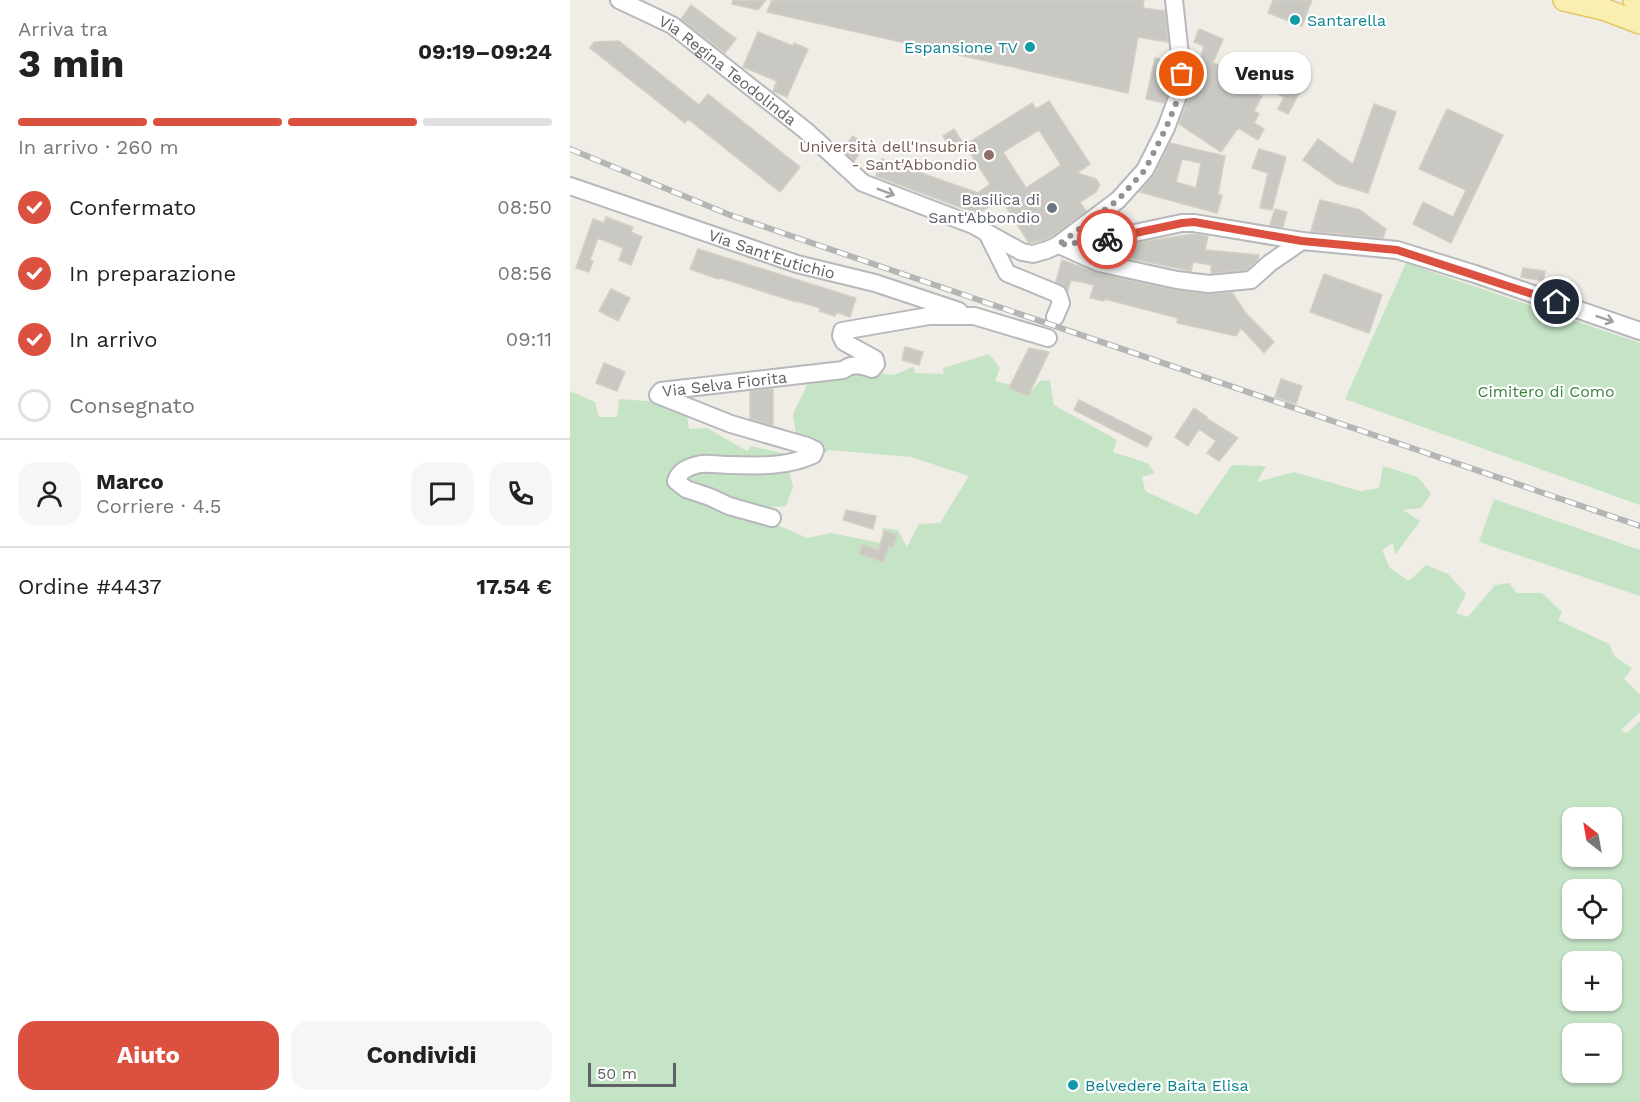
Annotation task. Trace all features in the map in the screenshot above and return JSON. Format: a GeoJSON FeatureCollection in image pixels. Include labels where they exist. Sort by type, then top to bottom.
{"type":"FeatureCollection","features":[{"type":"Feature","properties":{"kind":"main road"},"geometry":{"type":"LineString","coordinates":[[1564,0],[1599,5],[1640,23]]}},
{"type":"Feature","properties":{"kind":"main road"},"geometry":{"type":"LineString","coordinates":[[1634,0],[1640,2]]}},
{"type":"Feature","properties":{"kind":"street","name":"Via Regina Teodolinda"},"geometry":{"type":"LineString","coordinates":[[620,0],[672,25],[805,130],[863,183],[973,225],[1022,252],[1033,254],[1058,245]]}},
{"type":"Feature","properties":{"kind":"street"},"geometry":{"type":"LineString","coordinates":[[1058,245],[1118,200],[1145,170],[1166,128],[1183,82],[1174,0]]}},
{"type":"Feature","properties":{"kind":"street","name":"Via Sant'Eutichio"},"geometry":{"type":"LineString","coordinates":[[570,186],[787,260],[875,283],[974,316]]}},
{"type":"Feature","properties":{"kind":"street"},"geometry":{"type":"LineString","coordinates":[[1058,245],[1092,242],[1194,222],[1302,241],[1397,250],[1475,274],[1640,331]]}},
{"type":"Feature","properties":{"kind":"street"},"geometry":{"type":"LineString","coordinates":[[987,233],[1007,273],[1058,294],[1058,311]]}},
{"type":"Feature","properties":{"kind":"street"},"geometry":{"type":"LineString","coordinates":[[1058,245],[1099,264],[1209,284],[1251,280],[1270,263],[1302,241]]}},
{"type":"Feature","properties":{"kind":"street","name":"Via Selva Fiorita"},"geometry":{"type":"LineString","coordinates":[[772,518],[729,506],[710,496],[686,489],[676,481],[678,474],[685,469],[702,464],[770,465],[798,462],[813,455],[815,450],[721,420],[663,398],[658,395],[661,391],[843,370],[850,365],[872,369],[876,364],[875,359],[844,342],[841,336],[842,331],[929,316],[974,316],[1048,338]]}},
{"type":"Feature","properties":{"kind":"green space","name":"Cimitero di Como"},"geometry":{"type":"Polygon","coordinates":[[[1406,263],[1640,343],[1640,505],[1345,399],[1406,263]]]}},
{"type":"Feature","properties":{"kind":"green space"},"geometry":{"type":"Polygon","coordinates":[[[989,354],[1000,368],[995,381],[1032,390],[1040,381],[1050,380],[1054,405],[1117,440],[1113,452],[1147,463],[1155,473],[1142,477],[1145,491],[1197,515],[1232,465],[1266,466],[1257,482],[1294,472],[1360,491],[1379,488],[1383,466],[1418,477],[1431,494],[1421,508],[1403,510],[1420,521],[1395,555],[1393,543],[1382,550],[1390,568],[1409,581],[1426,565],[1448,574],[1466,594],[1456,613],[1468,617],[1495,585],[1509,583],[1517,593],[1542,593],[1562,612],[1558,620],[1609,644],[1615,657],[1632,668],[1624,679],[1640,694],[1640,712],[1621,730],[1627,733],[1640,721],[1640,1102],[570,1102],[570,391],[595,402],[599,417],[617,417],[619,399],[660,402],[686,410],[689,429],[707,428],[747,451],[751,446],[785,454],[793,487],[786,506],[770,507],[764,519],[807,538],[831,533],[881,543],[883,528],[898,530],[907,547],[919,524],[940,523],[969,476],[911,457],[829,450],[812,464],[799,455],[793,414],[807,385],[852,370],[894,375],[913,367],[915,373],[944,374],[943,368],[989,354]]]}},
{"type":"Feature","properties":{"kind":"green space"},"geometry":{"type":"Polygon","coordinates":[[[1494,499],[1640,550],[1640,596],[1479,542],[1494,499]]]}},
{"type":"Feature","properties":{"kind":"building"},"geometry":{"type":"Polygon","coordinates":[[[733,0],[766,0],[758,10],[732,4],[733,0]]]}},
{"type":"Feature","properties":{"kind":"building","name":"Espansione TV"},"geometry":{"type":"Polygon","coordinates":[[[772,0],[1144,0],[1143,8],[1165,11],[1168,42],[1138,37],[1128,93],[767,12],[772,0]]]}},
{"type":"Feature","properties":{"kind":"building","name":"Santarella"},"geometry":{"type":"Polygon","coordinates":[[[1273,0],[1312,0],[1302,26],[1268,13],[1273,0]]]}},
{"type":"Feature","properties":{"kind":"building"},"geometry":{"type":"Polygon","coordinates":[[[691,5],[736,39],[725,53],[681,19],[691,5]]]}},
{"type":"Feature","properties":{"kind":"building"},"geometry":{"type":"Polygon","coordinates":[[[1199,29],[1223,39],[1213,63],[1242,73],[1237,84],[1262,96],[1254,111],[1259,114],[1254,123],[1264,129],[1258,140],[1238,128],[1221,152],[1179,124],[1204,46],[1194,42],[1199,29]]]}},
{"type":"Feature","properties":{"kind":"building"},"geometry":{"type":"Polygon","coordinates":[[[758,32],[793,46],[794,43],[808,49],[787,97],[773,91],[777,81],[743,67],[758,32]]]}},
{"type":"Feature","properties":{"kind":"building"},"geometry":{"type":"Polygon","coordinates":[[[619,41],[699,105],[708,94],[800,167],[780,192],[688,119],[685,123],[590,48],[594,42],[619,41]]]}},
{"type":"Feature","properties":{"kind":"building"},"geometry":{"type":"Polygon","coordinates":[[[1155,58],[1170,62],[1172,81],[1164,103],[1146,99],[1155,58]]]}},
{"type":"Feature","properties":{"kind":"building"},"geometry":{"type":"Polygon","coordinates":[[[1274,60],[1309,75],[1288,114],[1278,109],[1284,97],[1261,86],[1274,60]]]}},
{"type":"Feature","properties":{"kind":"building","name":"Università dell'Insubria - Sant'Abbondio"},"geometry":{"type":"Polygon","coordinates":[[[1049,101],[1090,164],[1077,173],[1096,179],[1100,185],[1096,192],[1080,202],[1086,211],[1056,234],[1043,240],[1029,243],[1001,199],[978,214],[876,176],[882,159],[978,193],[990,184],[965,145],[1032,103],[1036,109],[1049,101]],[[1039,130],[1003,152],[1026,188],[1061,165],[1039,130]]]}},
{"type":"Feature","properties":{"kind":"building"},"geometry":{"type":"Polygon","coordinates":[[[1374,104],[1396,112],[1368,193],[1337,184],[1303,160],[1318,139],[1353,164],[1374,104]]]}},
{"type":"Feature","properties":{"kind":"building"},"geometry":{"type":"Polygon","coordinates":[[[1447,109],[1503,135],[1451,243],[1413,224],[1423,202],[1453,217],[1466,190],[1419,169],[1447,109]]]}},
{"type":"Feature","properties":{"kind":"building"},"geometry":{"type":"Polygon","coordinates":[[[954,129],[964,145],[952,152],[943,136],[954,129]]]}},
{"type":"Feature","properties":{"kind":"building"},"geometry":{"type":"Polygon","coordinates":[[[853,136],[866,146],[854,161],[842,150],[853,136]]]}},
{"type":"Feature","properties":{"kind":"building"},"geometry":{"type":"Polygon","coordinates":[[[1170,143],[1225,156],[1218,194],[1222,196],[1217,213],[1140,192],[1154,175],[1170,143]],[[1182,159],[1176,182],[1196,188],[1201,163],[1182,159]]]}},
{"type":"Feature","properties":{"kind":"building"},"geometry":{"type":"Polygon","coordinates":[[[1259,149],[1286,157],[1272,210],[1260,208],[1268,173],[1252,168],[1259,149]]]}},
{"type":"Feature","properties":{"kind":"building"},"geometry":{"type":"Polygon","coordinates":[[[1320,200],[1360,210],[1386,229],[1383,238],[1311,231],[1320,200]]]}},
{"type":"Feature","properties":{"kind":"building"},"geometry":{"type":"Polygon","coordinates":[[[1275,209],[1287,212],[1283,227],[1270,225],[1275,209]]]}},
{"type":"Feature","properties":{"kind":"building"},"geometry":{"type":"Polygon","coordinates":[[[606,217],[633,227],[631,232],[642,237],[631,265],[619,260],[623,248],[598,238],[590,260],[593,261],[589,272],[576,268],[593,219],[604,223],[606,217]]]}},
{"type":"Feature","properties":{"kind":"building"},"geometry":{"type":"Polygon","coordinates":[[[1193,234],[1208,236],[1205,250],[1259,255],[1258,259],[1247,270],[1211,273],[1211,265],[1193,262],[1191,271],[1100,252],[1142,242],[1193,234]]]}},
{"type":"Feature","properties":{"kind":"building"},"geometry":{"type":"Polygon","coordinates":[[[698,249],[856,298],[850,317],[836,312],[835,316],[819,311],[820,308],[690,269],[698,249]]]}},
{"type":"Feature","properties":{"kind":"building"},"geometry":{"type":"Polygon","coordinates":[[[1062,260],[1097,273],[1175,290],[1208,294],[1232,292],[1245,312],[1274,342],[1264,353],[1241,328],[1236,336],[1177,323],[1178,318],[1105,299],[1104,301],[1090,298],[1094,285],[1071,280],[1068,290],[1056,282],[1062,260]]]}},
{"type":"Feature","properties":{"kind":"building"},"geometry":{"type":"Polygon","coordinates":[[[1523,268],[1545,271],[1543,281],[1521,277],[1523,268]]]}},
{"type":"Feature","properties":{"kind":"building"},"geometry":{"type":"Polygon","coordinates":[[[1324,274],[1382,295],[1369,333],[1310,312],[1324,274]]]}},
{"type":"Feature","properties":{"kind":"building"},"geometry":{"type":"Polygon","coordinates":[[[611,289],[630,298],[618,321],[599,311],[611,289]]]}},
{"type":"Feature","properties":{"kind":"building"},"geometry":{"type":"Polygon","coordinates":[[[905,347],[923,352],[919,365],[902,360],[905,347]]]}},
{"type":"Feature","properties":{"kind":"building"},"geometry":{"type":"Polygon","coordinates":[[[1029,348],[1049,352],[1028,396],[1009,388],[1029,348]]]}},
{"type":"Feature","properties":{"kind":"building"},"geometry":{"type":"Polygon","coordinates":[[[604,363],[625,372],[617,391],[596,383],[604,363]]]}},
{"type":"Feature","properties":{"kind":"building"},"geometry":{"type":"Polygon","coordinates":[[[1281,379],[1302,386],[1296,404],[1275,397],[1281,379]]]}},
{"type":"Feature","properties":{"kind":"building"},"geometry":{"type":"Polygon","coordinates":[[[773,389],[773,425],[750,419],[750,391],[773,389]]]}},
{"type":"Feature","properties":{"kind":"building"},"geometry":{"type":"Polygon","coordinates":[[[1079,400],[1152,437],[1147,447],[1074,410],[1079,400]]]}},
{"type":"Feature","properties":{"kind":"building"},"geometry":{"type":"Polygon","coordinates":[[[1194,408],[1238,438],[1219,461],[1207,453],[1216,441],[1199,429],[1188,446],[1175,437],[1194,408]]]}},
{"type":"Feature","properties":{"kind":"building"},"geometry":{"type":"Polygon","coordinates":[[[846,510],[876,516],[873,529],[843,520],[846,510]]]}},
{"type":"Feature","properties":{"kind":"building"},"geometry":{"type":"Polygon","coordinates":[[[885,531],[897,535],[893,547],[889,546],[883,562],[859,554],[862,545],[878,550],[885,531]]]}},
{"type":"Feature","properties":{"kind":"railway"},"geometry":{"type":"LineString","coordinates":[[570,149],[730,215],[1640,526]]}},
{"type":"Feature","properties":{"kind":"way so far"},"geometry":{"type":"LineString","coordinates":[[1107,239],[1058,245],[1118,200],[1145,170],[1182,89],[1182,74]]}},
{"type":"Feature","properties":{"kind":"place","name":"Santarella"},"geometry":{"type":"Point","coordinates":[1295,20]}},
{"type":"Feature","properties":{"kind":"place","name":"Espansione TV"},"geometry":{"type":"Point","coordinates":[1030,47]}},
{"type":"Feature","properties":{"kind":"place","name":"Venus"},"geometry":{"type":"Point","coordinates":[1182,74]}},
{"type":"Feature","properties":{"kind":"place","name":"Università dell'Insubria - Sant'Abbondio"},"geometry":{"type":"Point","coordinates":[989,155]}},
{"type":"Feature","properties":{"kind":"place","name":"Basilica di Sant'Abbondio"},"geometry":{"type":"Point","coordinates":[1052,208]}},
{"type":"Feature","properties":{"kind":"place","name":"Belvedere Baita Elisa"},"geometry":{"type":"Point","coordinates":[1073,1085]}},
{"type":"Feature","properties":{"kind":"route"},"geometry":{"type":"LineString","coordinates":[[1107,239],[1194,222],[1302,241],[1397,250],[1557,302]]}}]}
